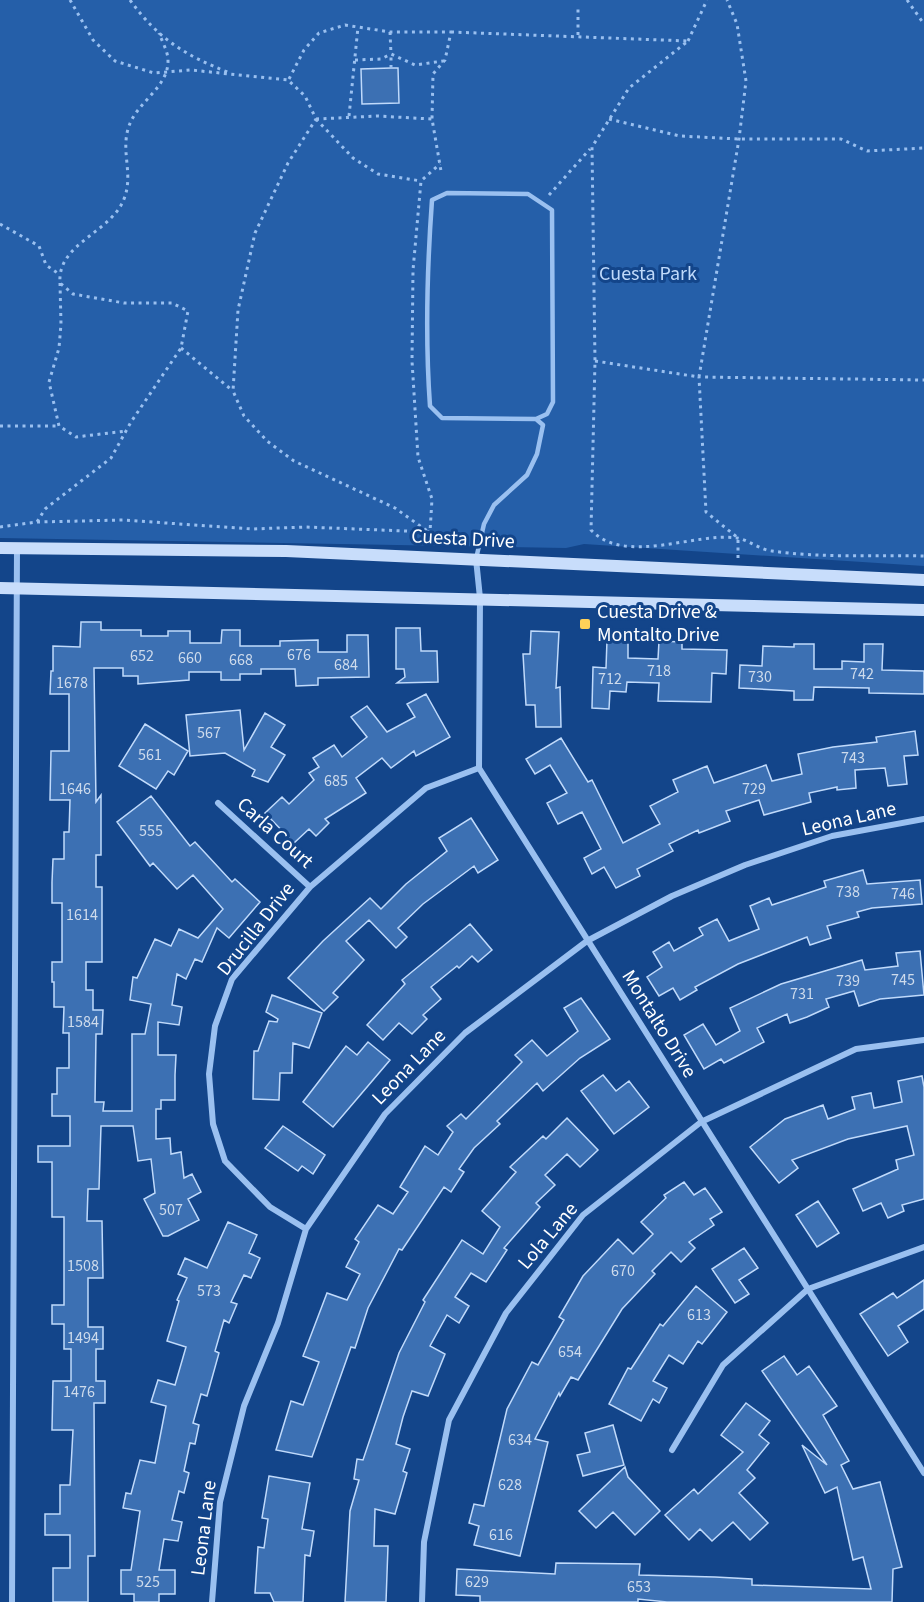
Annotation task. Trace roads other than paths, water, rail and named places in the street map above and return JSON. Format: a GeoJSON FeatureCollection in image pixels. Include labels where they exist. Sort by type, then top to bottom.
{"type":"FeatureCollection","features":[{"type":"Feature","properties":{"kind":"main road","name":"Cuesta Drive"},"geometry":{"type":"LineString","coordinates":[[0,548],[286,551],[924,580]]}},
{"type":"Feature","properties":{"kind":"main road"},"geometry":{"type":"LineString","coordinates":[[0,588],[924,610]]}},
{"type":"Feature","properties":{"kind":"street"},"geometry":{"type":"LineString","coordinates":[[12,1602],[17,548]]}},
{"type":"Feature","properties":{"kind":"street"},"geometry":{"type":"LineString","coordinates":[[476,559],[480,598],[479,768]]}},
{"type":"Feature","properties":{"kind":"street","name":"Drucilla Drive"},"geometry":{"type":"LineString","coordinates":[[306,1229],[270,1207],[225,1161],[213,1124],[209,1074],[215,1026],[232,979],[310,887],[426,788],[479,768]]}},
{"type":"Feature","properties":{"kind":"street","name":"Montalto Drive"},"geometry":{"type":"LineString","coordinates":[[479,768],[924,1473]]}},
{"type":"Feature","properties":{"kind":"street","name":"Carla Court"},"geometry":{"type":"LineString","coordinates":[[218,803],[310,887]]}},
{"type":"Feature","properties":{"kind":"street","name":"Leona Lane"},"geometry":{"type":"LineString","coordinates":[[212,1602],[220,1502],[244,1406],[278,1323],[306,1229],[385,1114],[465,1033],[587,941],[672,896],[745,865],[832,836],[924,819]]}},
{"type":"Feature","properties":{"kind":"street","name":"Lola Lane"},"geometry":{"type":"LineString","coordinates":[[422,1602],[424,1542],[449,1419],[506,1313],[583,1215],[701,1122],[856,1049],[924,1040]]}},
{"type":"Feature","properties":{"kind":"street"},"geometry":{"type":"LineString","coordinates":[[672,1450],[723,1365],[808,1289],[924,1247]]}},
{"type":"Feature","properties":{"kind":"lane"},"geometry":{"type":"LineString","coordinates":[[476,559],[484,524],[494,505],[526,475],[537,454],[543,425],[536,419],[442,418],[430,406],[426,303],[432,200],[447,193],[528,194],[552,210],[553,402],[547,414],[536,419]]}},
{"type":"Feature","properties":{"kind":"place","name":"Cuesta Drive & Montalto Drive"},"geometry":{"type":"Point","coordinates":[585,624]}},
{"type":"Feature","properties":{"kind":"park label","name":"Cuesta Park"},"geometry":{"type":"Point","coordinates":[648,274]}}]}
